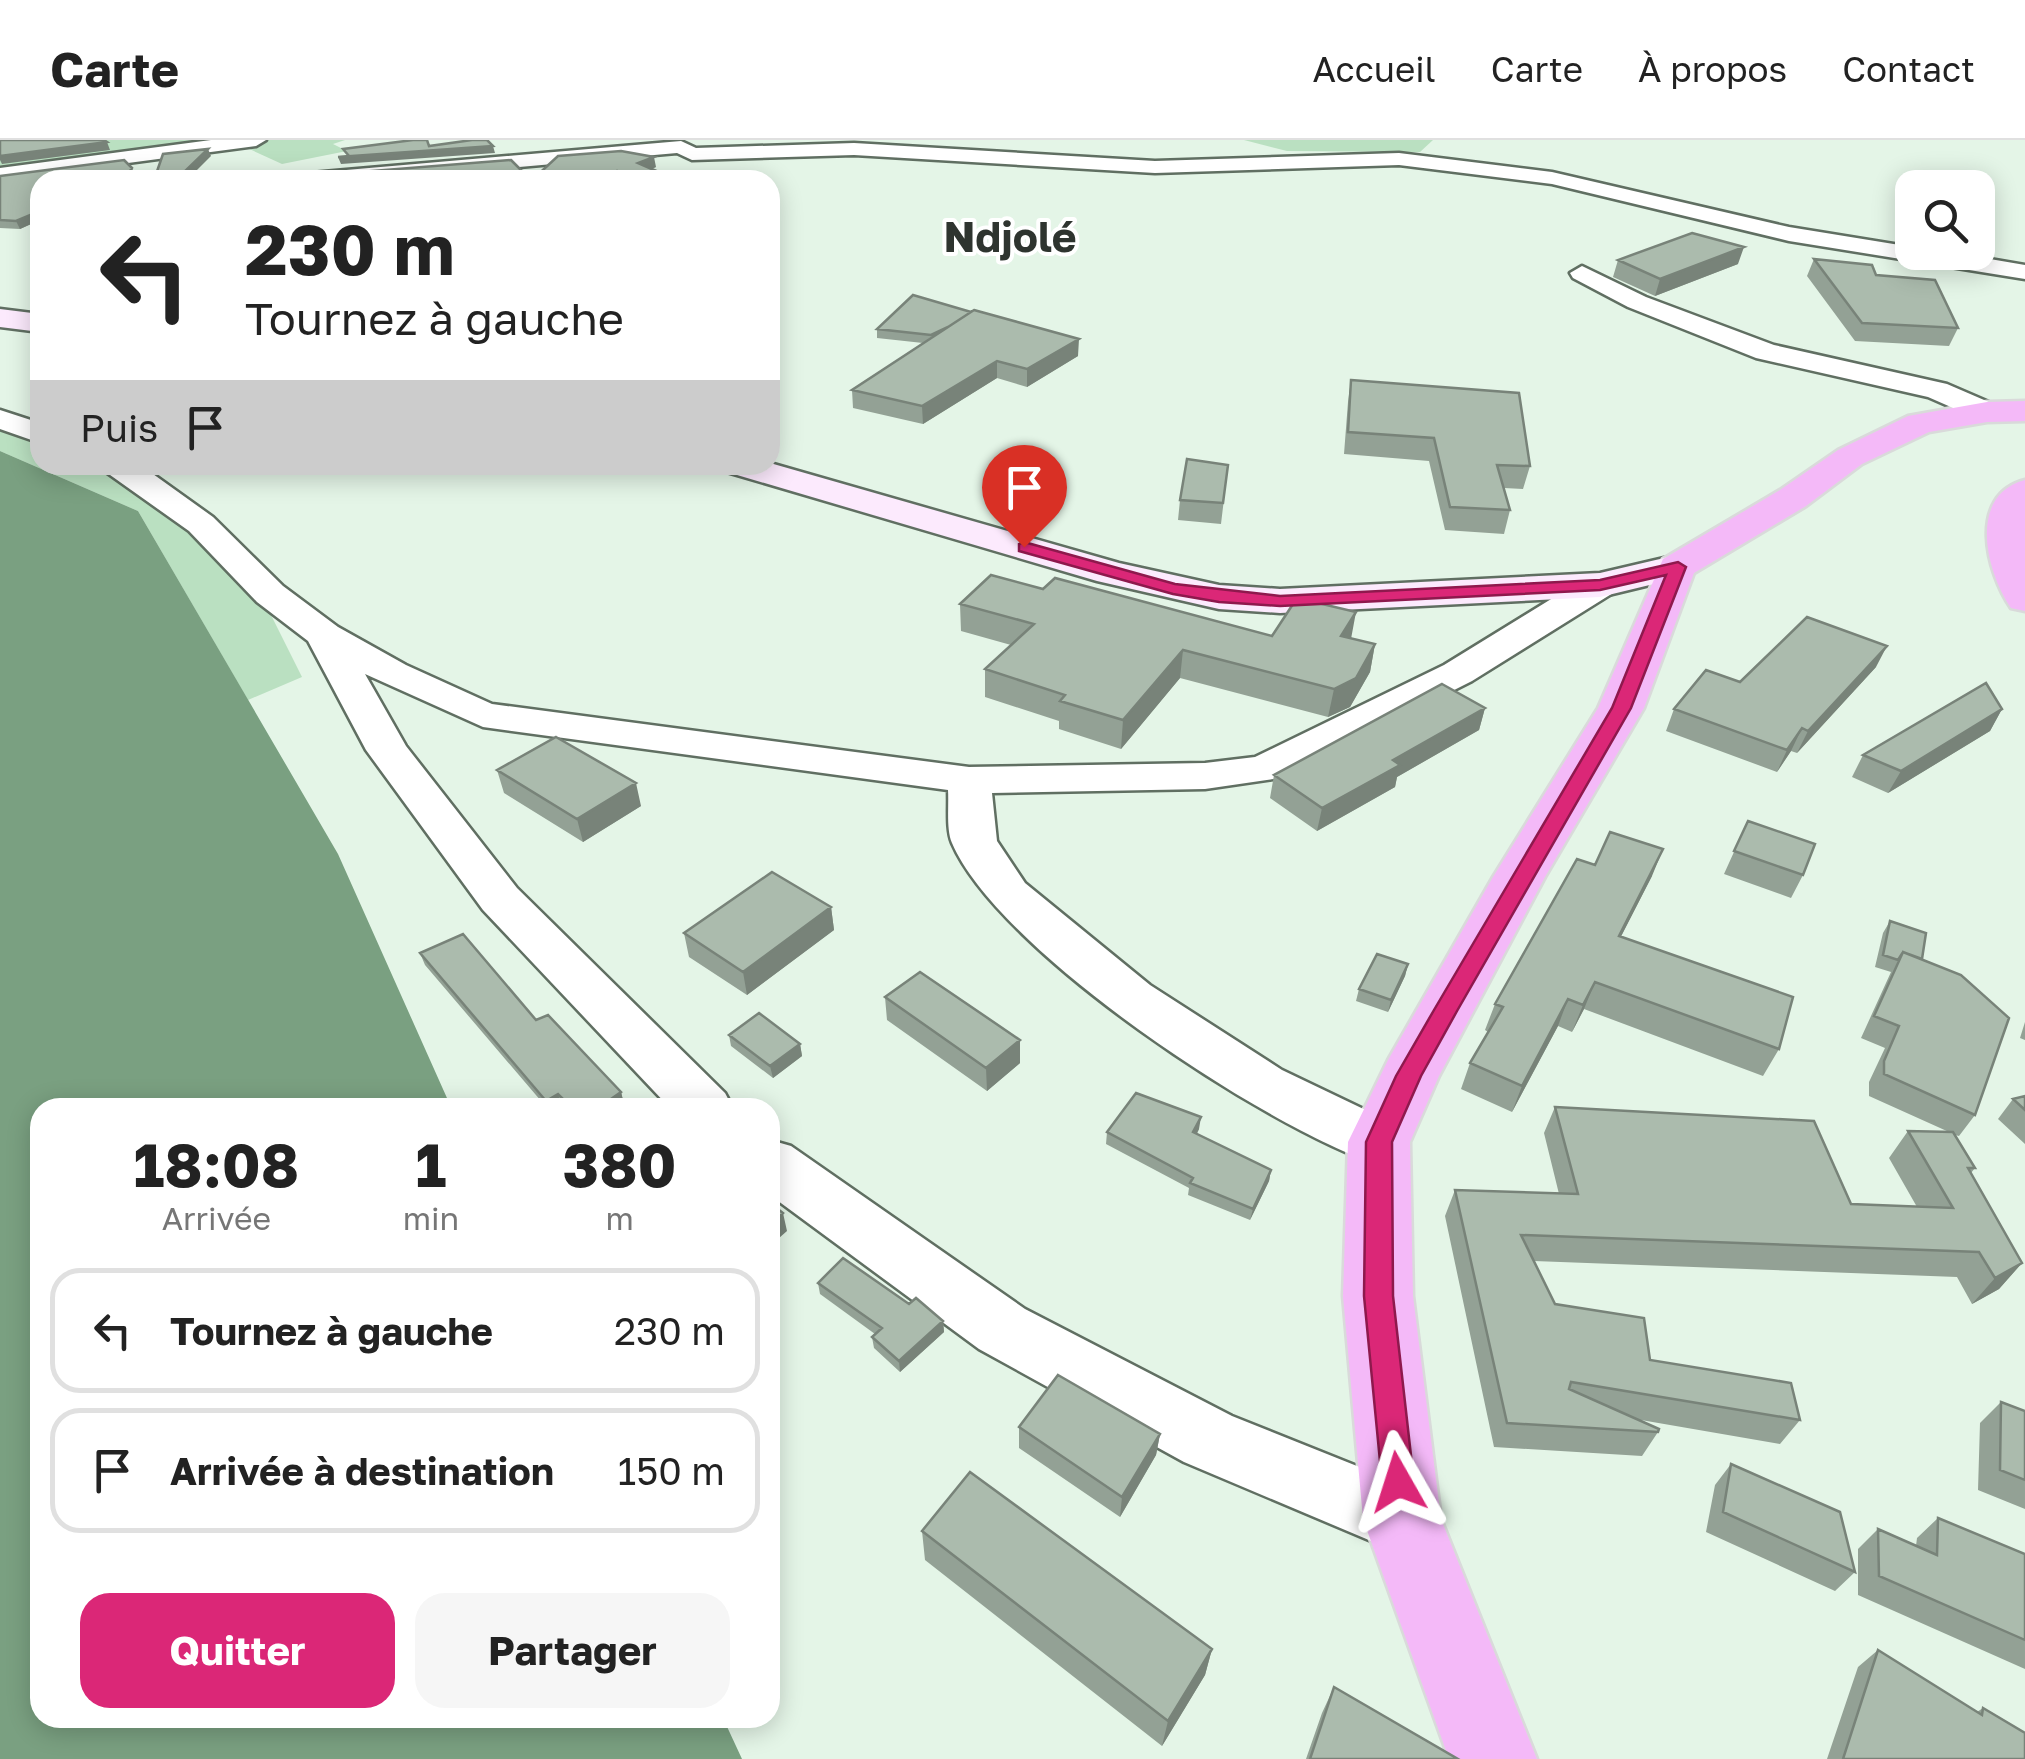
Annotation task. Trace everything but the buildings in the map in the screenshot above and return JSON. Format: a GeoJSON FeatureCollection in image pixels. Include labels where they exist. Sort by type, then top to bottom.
{"type":"FeatureCollection","features":[{"type":"Feature","properties":{"kind":"highway"},"geometry":{"type":"LineString","coordinates":[[1494,1759],[1402,1520],[1378,1296],[1379,1142],[1409,1076],[1622,708],[1678,567],[1794,498],[1850,457],[1920,423],[2006,412]]}},
{"type":"Feature","properties":{"kind":"highway"},"geometry":{"type":"LineString","coordinates":[[2025,491],[2012,502],[2001,536],[2025,598]]}},
{"type":"Feature","properties":{"kind":"street"},"geometry":{"type":"LineString","coordinates":[[30,170],[256,140]]}},
{"type":"Feature","properties":{"kind":"street"},"geometry":{"type":"LineString","coordinates":[[458,170],[681,147],[692,154],[854,149],[1155,167],[1400,158],[1552,178],[1789,234],[2025,272]]}},
{"type":"Feature","properties":{"kind":"street"},"geometry":{"type":"LineString","coordinates":[[0,174],[30,170]]}},
{"type":"Feature","properties":{"kind":"street"},"geometry":{"type":"LineString","coordinates":[[1582,273],[1637,302],[1766,352],[1937,390],[2006,412]]}},
{"type":"Feature","properties":{"kind":"street"},"geometry":{"type":"LineString","coordinates":[[0,318],[30,322]]}},
{"type":"Feature","properties":{"kind":"street"},"geometry":{"type":"LineString","coordinates":[[0,419],[30,430]]}},
{"type":"Feature","properties":{"kind":"street"},"geometry":{"type":"LineString","coordinates":[[133,475],[201,524],[270,594],[324,635],[392,674],[483,715],[968,780],[1205,776],[1265,769],[1458,673],[1600,585]]}},
{"type":"Feature","properties":{"kind":"street"},"geometry":{"type":"LineString","coordinates":[[773,475],[1111,573],[1219,597],[1336,599],[1600,585],[1678,567]]}},
{"type":"Feature","properties":{"kind":"street"},"geometry":{"type":"LineString","coordinates":[[324,635],[387,750],[500,899],[695,1098]]}},
{"type":"Feature","properties":{"kind":"street"},"geometry":{"type":"LineString","coordinates":[[968,780],[974,841],[1008,894],[1132,998],[1263,1084],[1379,1142]]}},
{"type":"Feature","properties":{"kind":"street"},"geometry":{"type":"LineString","coordinates":[[780,1170],[1002,1329],[1208,1439],[1402,1520]]}},
{"type":"Feature","properties":{"kind":"shaded area"},"geometry":{"type":"Polygon","coordinates":[[[51,140],[236,140],[0,172],[0,151],[51,140]]]}},
{"type":"Feature","properties":{"kind":"shaded area"},"geometry":{"type":"Polygon","coordinates":[[[267,140],[345,140],[333,144],[347,151],[282,164],[245,147],[267,140]]]}},
{"type":"Feature","properties":{"kind":"shaded area"},"geometry":{"type":"Polygon","coordinates":[[[1244,140],[1433,140],[1420,152],[1287,151],[1244,140]]]}},
{"type":"Feature","properties":{"kind":"shaded area"},"geometry":{"type":"Polygon","coordinates":[[[0,427],[30,438],[30,464],[0,451],[0,427]]]}},
{"type":"Feature","properties":{"kind":"shaded area"},"geometry":{"type":"Polygon","coordinates":[[[0,451],[30,464],[30,475],[55,475],[138,511],[338,854],[447,1098],[30,1098],[30,1728],[728,1728],[742,1759],[0,1759],[0,451]]]}},
{"type":"Feature","properties":{"kind":"shaded area"},"geometry":{"type":"Polygon","coordinates":[[[55,475],[111,475],[164,511],[264,601],[302,677],[248,700],[138,511],[55,475]]]}},
{"type":"Feature","properties":{"kind":"district","name":"Ndjolé"},"geometry":{"type":"Point","coordinates":[1010,237]}},
{"type":"Feature","properties":{"kind":"route"},"geometry":{"type":"LineString","coordinates":[[1024,547],[1173,589],[1280,601],[1600,585],[1678,567],[1622,708],[1520,878],[1409,1076],[1379,1142],[1378,1296],[1398,1482]]}}]}
